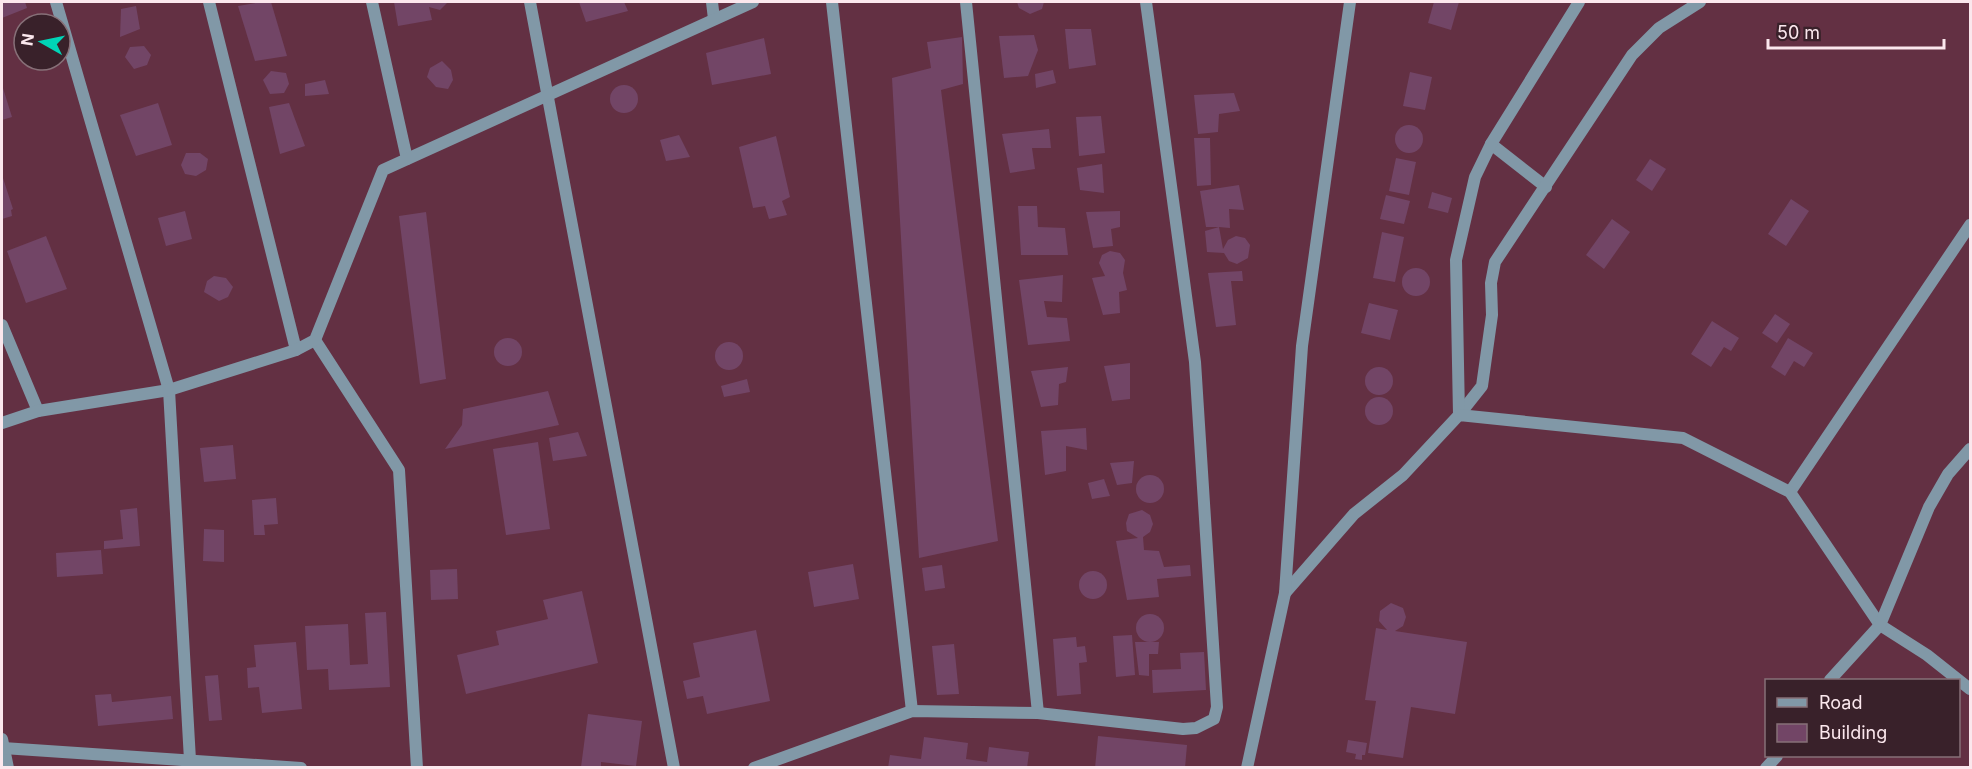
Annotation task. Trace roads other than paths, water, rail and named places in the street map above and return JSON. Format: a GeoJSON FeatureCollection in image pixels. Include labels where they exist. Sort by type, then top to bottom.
{"type":"FeatureCollection","features":[{"type":"Feature","properties":{"kind":"street"},"geometry":{"type":"LineString","coordinates":[[56,2],[169,390],[190,760]]}},
{"type":"Feature","properties":{"kind":"street"},"geometry":{"type":"LineString","coordinates":[[209,2],[296,350]]}},
{"type":"Feature","properties":{"kind":"street"},"geometry":{"type":"LineString","coordinates":[[372,2],[407,159]]}},
{"type":"Feature","properties":{"kind":"street"},"geometry":{"type":"LineString","coordinates":[[530,2],[674,768]]}},
{"type":"Feature","properties":{"kind":"street"},"geometry":{"type":"LineString","coordinates":[[712,2],[714,19]]}},
{"type":"Feature","properties":{"kind":"street"},"geometry":{"type":"LineString","coordinates":[[2,423],[38,411],[169,390],[296,350],[315,340],[383,170],[753,2]]}},
{"type":"Feature","properties":{"kind":"street"},"geometry":{"type":"LineString","coordinates":[[832,2],[912,711]]}},
{"type":"Feature","properties":{"kind":"street"},"geometry":{"type":"LineString","coordinates":[[966,2],[1038,713]]}},
{"type":"Feature","properties":{"kind":"street"},"geometry":{"type":"LineString","coordinates":[[754,768],[912,711],[1038,713],[1196,728],[1214,719],[1217,707],[1195,362],[1146,2]]}},
{"type":"Feature","properties":{"kind":"street"},"geometry":{"type":"LineString","coordinates":[[1247,768],[1285,593],[1302,346],[1350,2]]}},
{"type":"Feature","properties":{"kind":"street"},"geometry":{"type":"LineString","coordinates":[[1459,415],[1456,260],[1475,177],[1491,144],[1580,2]]}},
{"type":"Feature","properties":{"kind":"street"},"geometry":{"type":"LineString","coordinates":[[1285,593],[1354,514],[1403,475],[1459,415],[1482,386],[1492,315],[1491,283],[1495,262],[1632,55],[1659,28],[1700,2]]}},
{"type":"Feature","properties":{"kind":"street"},"geometry":{"type":"LineString","coordinates":[[1491,144],[1545,187]]}},
{"type":"Feature","properties":{"kind":"street"},"geometry":{"type":"LineString","coordinates":[[1790,492],[1971,225]]}},
{"type":"Feature","properties":{"kind":"street"},"geometry":{"type":"LineString","coordinates":[[2,325],[38,411]]}},
{"type":"Feature","properties":{"kind":"street"},"geometry":{"type":"LineString","coordinates":[[315,340],[399,470],[417,768]]}},
{"type":"Feature","properties":{"kind":"street"},"geometry":{"type":"LineString","coordinates":[[1459,415],[1683,438],[1790,492],[1880,625],[1927,655],[1958,679]]}},
{"type":"Feature","properties":{"kind":"street"},"geometry":{"type":"LineString","coordinates":[[1832,679],[1880,625],[1929,507],[1948,474],[1971,449]]}},
{"type":"Feature","properties":{"kind":"street"},"geometry":{"type":"LineString","coordinates":[[8,768],[2,743],[301,768]]}}]}
